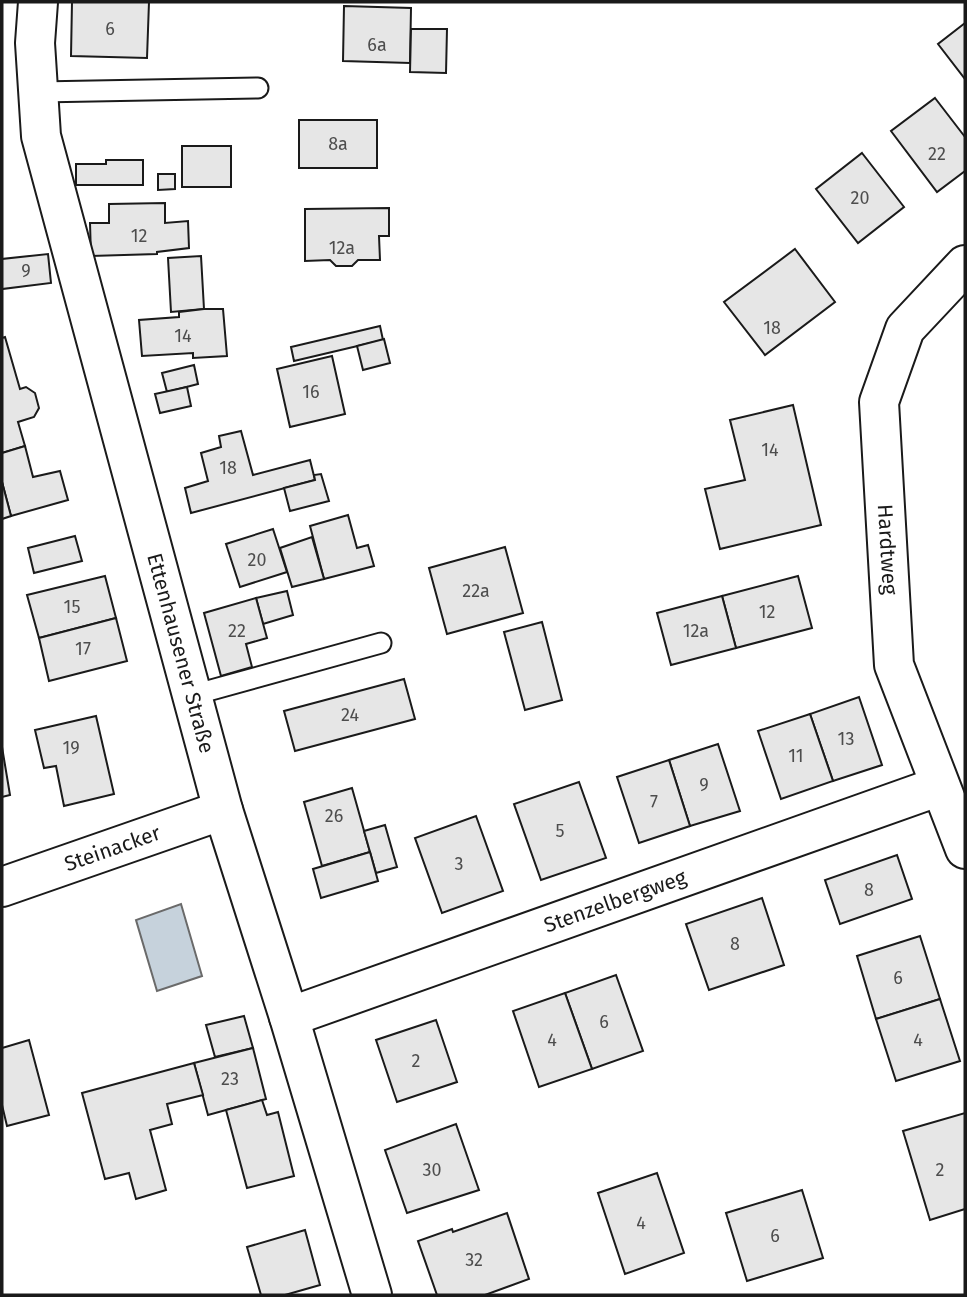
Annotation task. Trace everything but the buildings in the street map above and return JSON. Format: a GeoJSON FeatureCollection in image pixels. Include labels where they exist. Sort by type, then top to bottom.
{"type":"FeatureCollection","features":[{"type":"Feature","properties":{"kind":"street","name":"Ettenhausener Straße"},"geometry":{"type":"LineString","coordinates":[[38,2],[35,43],[41,136],[223,810],[289,1017],[368,1294]]}},
{"type":"Feature","properties":{"kind":"street","name":"Hardtweg"},"geometry":{"type":"LineString","coordinates":[[965,265],[905,329],[879,402],[894,665],[965,849]]}},
{"type":"Feature","properties":{"kind":"street","name":"Stenzelbergweg"},"geometry":{"type":"LineString","coordinates":[[289,1017],[940,786]]}},
{"type":"Feature","properties":{"kind":"street","name":"Steinacker"},"geometry":{"type":"LineString","coordinates":[[2,887],[223,810]]}},
{"type":"Feature","properties":{"kind":"lane"},"geometry":{"type":"LineString","coordinates":[[38,92],[258,88]]}},
{"type":"Feature","properties":{"kind":"lane"},"geometry":{"type":"LineString","coordinates":[[193,695],[381,643]]}},
{"type":"Feature","properties":{"kind":"shaded area"},"geometry":{"type":"Polygon","coordinates":[[[181,904],[202,976],[157,991],[136,920],[181,904]]]}}]}
